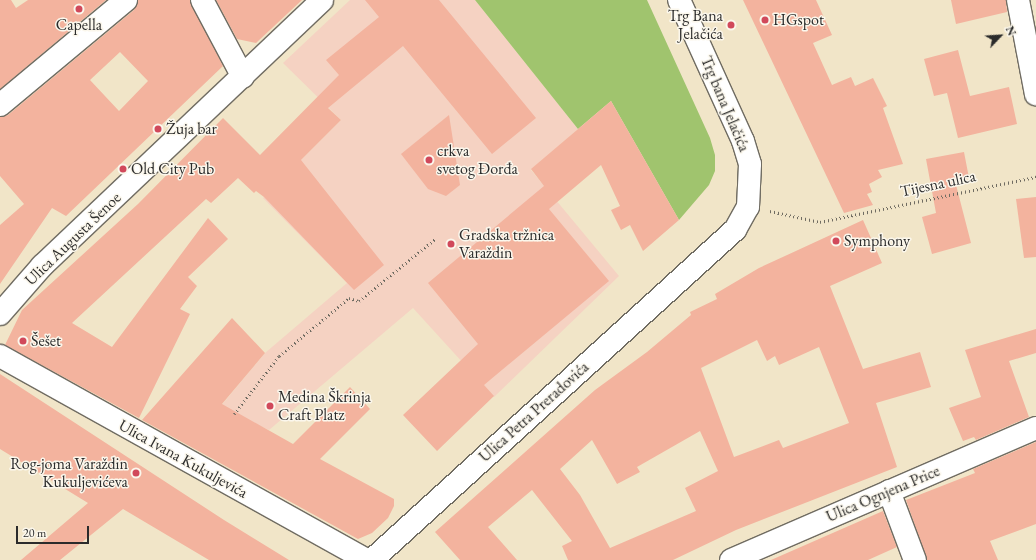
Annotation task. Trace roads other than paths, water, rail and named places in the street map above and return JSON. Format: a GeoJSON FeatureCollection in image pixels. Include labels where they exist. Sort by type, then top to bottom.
{"type":"FeatureCollection","features":[{"type":"Feature","properties":{"kind":"street"},"geometry":{"type":"LineString","coordinates":[[0,105],[126,0]]}},
{"type":"Feature","properties":{"kind":"street"},"geometry":{"type":"LineString","coordinates":[[202,0],[243,77]]}},
{"type":"Feature","properties":{"kind":"street","name":"Ulica Augusta Šenoe"},"geometry":{"type":"LineString","coordinates":[[0,314],[42,266],[243,77],[322,0]]}},
{"type":"Feature","properties":{"kind":"street","name":"Trg bana Jelačića"},"geometry":{"type":"LineString","coordinates":[[679,0],[743,141],[750,164],[748,207],[735,230],[698,265]]}},
{"type":"Feature","properties":{"kind":"street"},"geometry":{"type":"LineString","coordinates":[[1018,0],[1036,94]]}},
{"type":"Feature","properties":{"kind":"street","name":"Ulica Petra Preradovića"},"geometry":{"type":"LineString","coordinates":[[372,560],[698,265]]}},
{"type":"Feature","properties":{"kind":"street","name":"Ulica Ivana Kukuljevića"},"geometry":{"type":"LineString","coordinates":[[0,356],[367,560]]}},
{"type":"Feature","properties":{"kind":"street","name":"Ulica Ognjena Price"},"geometry":{"type":"LineString","coordinates":[[731,560],[1036,428]]}},
{"type":"Feature","properties":{"kind":"street"},"geometry":{"type":"LineString","coordinates":[[889,491],[915,560]]}},
{"type":"Feature","properties":{"kind":"place","name":"Capella"},"geometry":{"type":"Point","coordinates":[79,9]}},
{"type":"Feature","properties":{"kind":"place","name":"HGspot"},"geometry":{"type":"Point","coordinates":[765,20]}},
{"type":"Feature","properties":{"kind":"place","name":"Trg Bana Jelačića"},"geometry":{"type":"Point","coordinates":[731,25]}},
{"type":"Feature","properties":{"kind":"place","name":"Žuja bar"},"geometry":{"type":"Point","coordinates":[158,129]}},
{"type":"Feature","properties":{"kind":"place","name":"crkva svetog Đorđa"},"geometry":{"type":"Point","coordinates":[429,160]}},
{"type":"Feature","properties":{"kind":"place","name":"Old City Pub"},"geometry":{"type":"Point","coordinates":[123,169]}},
{"type":"Feature","properties":{"kind":"place","name":"Symphony"},"geometry":{"type":"Point","coordinates":[836,241]}},
{"type":"Feature","properties":{"kind":"place","name":"Gradska tržnica Varaždin"},"geometry":{"type":"Point","coordinates":[451,244]}},
{"type":"Feature","properties":{"kind":"place","name":"Šešet"},"geometry":{"type":"Point","coordinates":[23,341]}},
{"type":"Feature","properties":{"kind":"place","name":"Medina Škrinja Craft Platz"},"geometry":{"type":"Point","coordinates":[270,406]}},
{"type":"Feature","properties":{"kind":"place","name":"Rog-joma Varaždin Kukuljevićeva"},"geometry":{"type":"Point","coordinates":[136,473]}}]}
